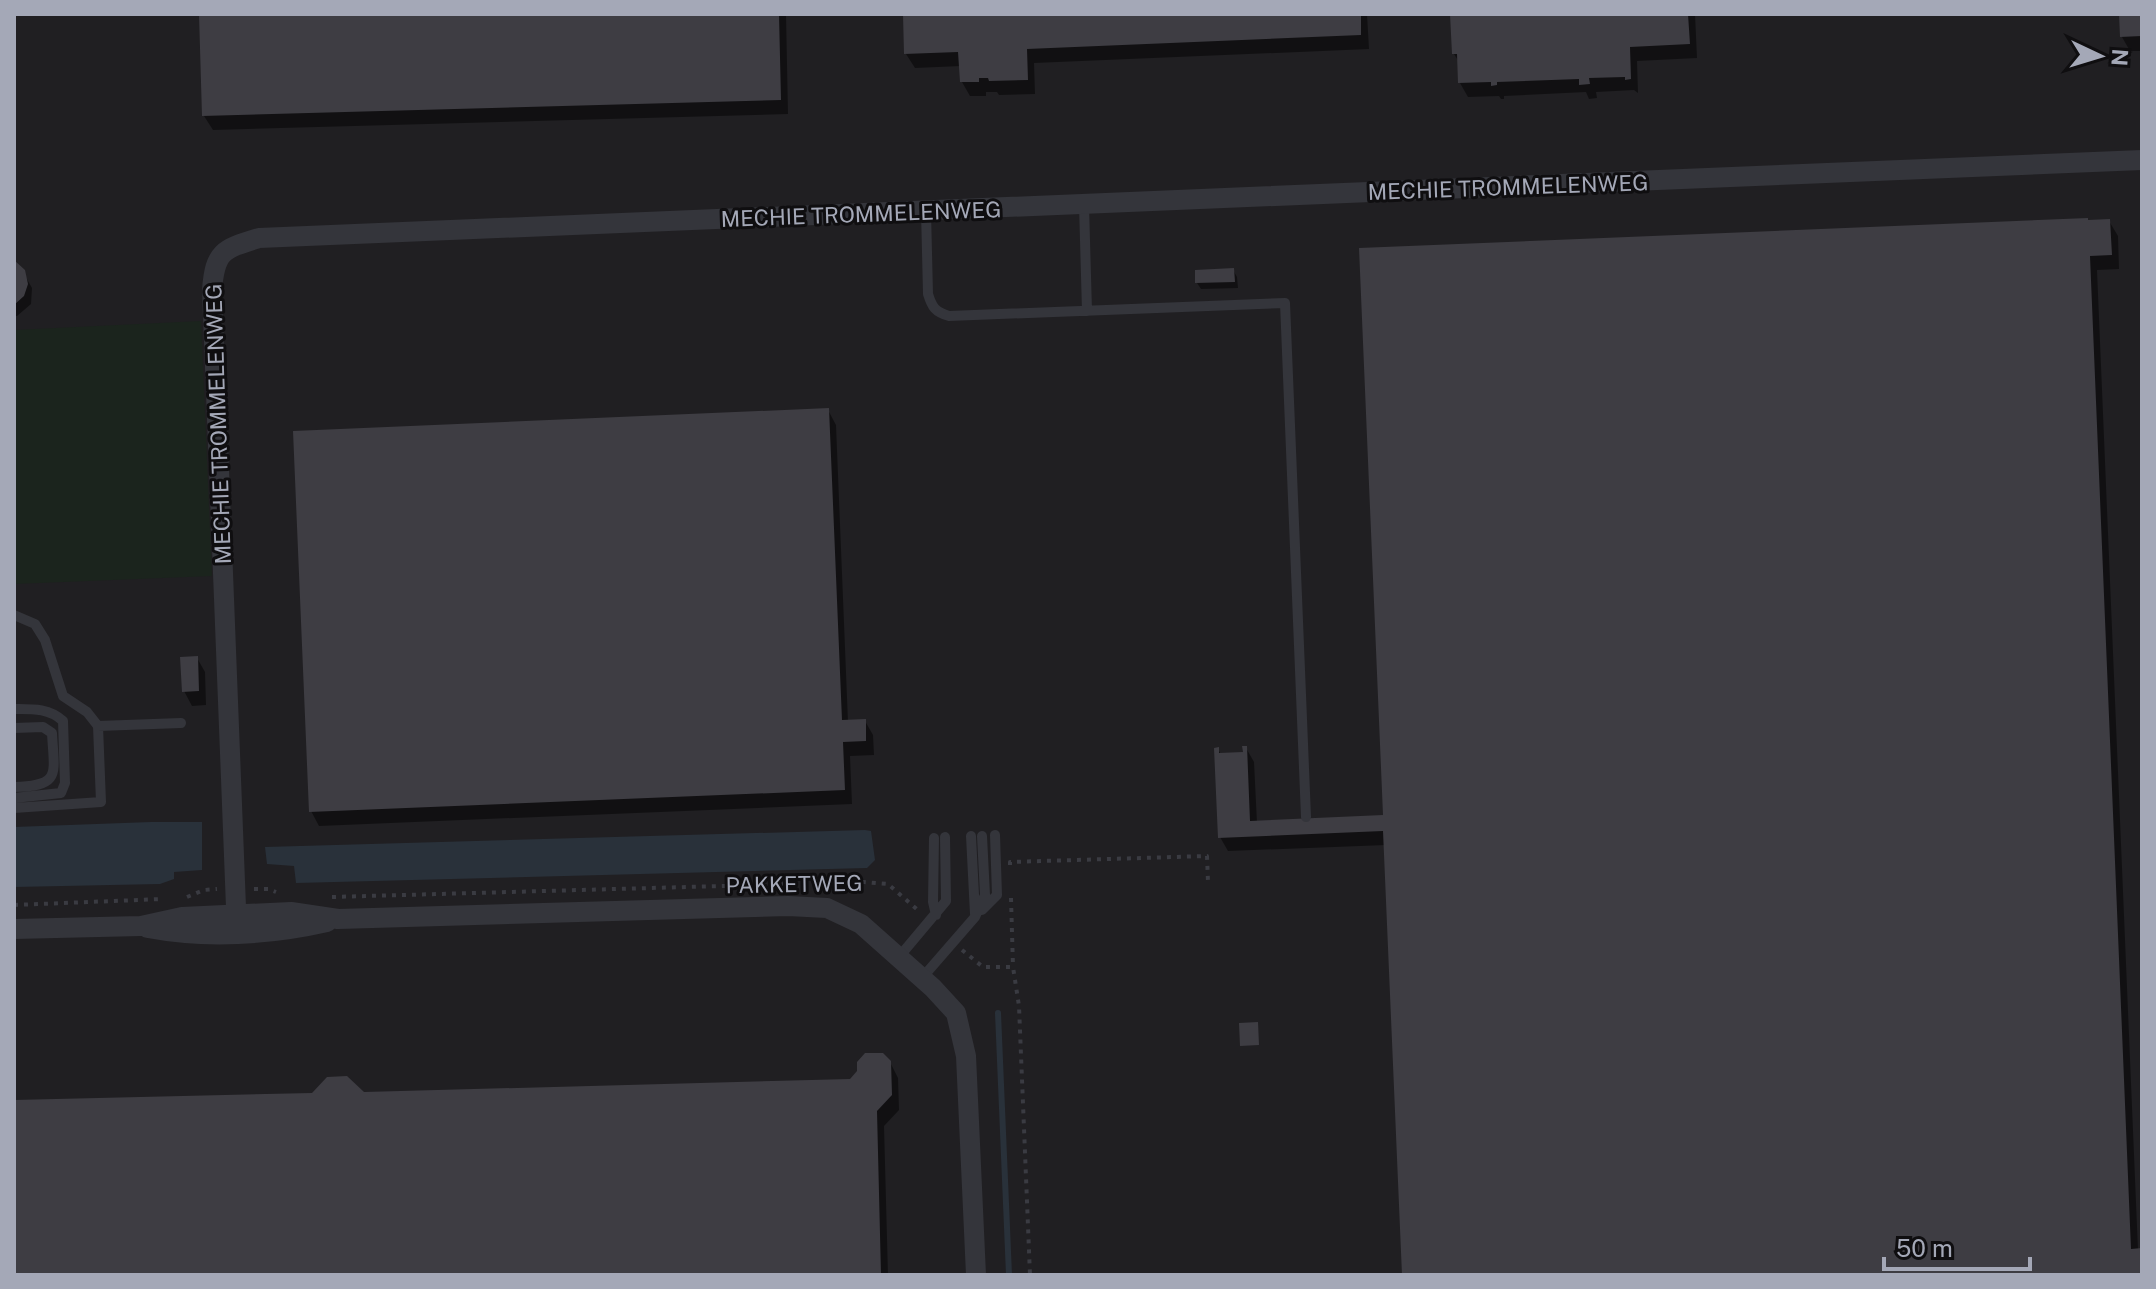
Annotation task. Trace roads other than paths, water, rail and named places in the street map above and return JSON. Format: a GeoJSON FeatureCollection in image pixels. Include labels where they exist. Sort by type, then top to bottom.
{"type":"FeatureCollection","features":[{"type":"Feature","properties":{"kind":"street","name":"MECHIE TROMMELENWEG"},"geometry":{"type":"LineString","coordinates":[[237,924],[212,290],[214,264],[231,246],[259,238],[2142,160]]}},
{"type":"Feature","properties":{"kind":"street","name":"PAKKETWEG"},"geometry":{"type":"LineString","coordinates":[[237,924],[291,912],[338,919],[788,906],[827,908],[861,924],[956,1013],[966,1056],[976,1275]]}},
{"type":"Feature","properties":{"kind":"street"},"geometry":{"type":"LineString","coordinates":[[14,929],[141,926],[182,917],[237,924]]}},
{"type":"Feature","properties":{"kind":"lane"},"geometry":{"type":"LineString","coordinates":[[1084,205],[1087,311]]}},
{"type":"Feature","properties":{"kind":"lane"},"geometry":{"type":"LineString","coordinates":[[926,211],[928,294],[932,307],[949,316],[1285,303],[1306,817]]}},
{"type":"Feature","properties":{"kind":"lane"},"geometry":{"type":"LineString","coordinates":[[14,615],[35,624],[45,640],[63,696],[87,712],[98,726],[101,802],[14,808]]}},
{"type":"Feature","properties":{"kind":"lane"},"geometry":{"type":"LineString","coordinates":[[14,709],[39,709],[63,721],[65,783],[61,793],[14,798]]}},
{"type":"Feature","properties":{"kind":"lane"},"geometry":{"type":"LineString","coordinates":[[98,726],[181,723]]}},
{"type":"Feature","properties":{"kind":"lane"},"geometry":{"type":"LineString","coordinates":[[14,728],[43,727],[52,733],[53,769],[52,778],[37,787],[14,787]]}},
{"type":"Feature","properties":{"kind":"lane"},"geometry":{"type":"LineString","coordinates":[[922,978],[997,895],[995,835]]}},
{"type":"Feature","properties":{"kind":"lane"},"geometry":{"type":"LineString","coordinates":[[975,917],[977,836]]}},
{"type":"Feature","properties":{"kind":"lane"},"geometry":{"type":"LineString","coordinates":[[899,957],[934,918],[939,838]]}},
{"type":"Feature","properties":{"kind":"waterway"},"geometry":{"type":"LineString","coordinates":[[998,1013],[1009,1275]]}}]}
